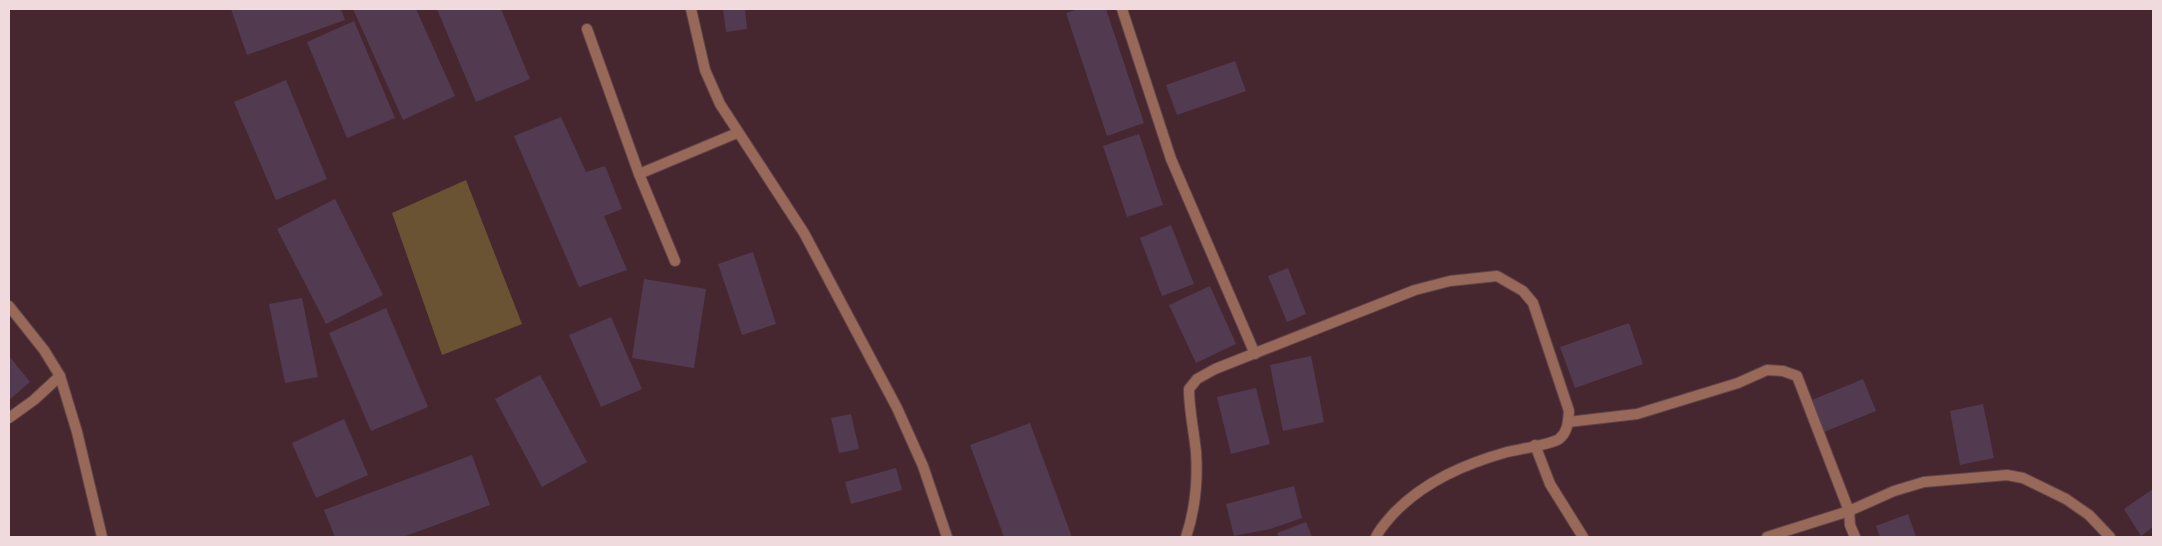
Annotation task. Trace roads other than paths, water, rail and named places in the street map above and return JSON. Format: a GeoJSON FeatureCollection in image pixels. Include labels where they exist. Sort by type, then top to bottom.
{"type":"FeatureCollection","features":[{"type":"Feature","properties":{"kind":"street"},"geometry":{"type":"LineString","coordinates":[[692,9],[705,70],[720,104],[737,133],[804,233],[897,408],[923,466],[947,537]]}},
{"type":"Feature","properties":{"kind":"street"},"geometry":{"type":"LineString","coordinates":[[1122,9],[1171,159],[1255,354]]}},
{"type":"Feature","properties":{"kind":"street"},"geometry":{"type":"LineString","coordinates":[[588,29],[639,174],[675,261]]}},
{"type":"Feature","properties":{"kind":"street"},"geometry":{"type":"LineString","coordinates":[[639,174],[737,133]]}},
{"type":"Feature","properties":{"kind":"street"},"geometry":{"type":"LineString","coordinates":[[1186,537],[1194,511],[1196,483],[1196,452],[1189,389],[1197,379],[1415,290],[1450,281],[1497,276],[1523,291],[1533,303],[1569,412],[1568,428],[1558,439],[1456,470],[1424,487],[1401,506],[1379,530],[1376,537]]}},
{"type":"Feature","properties":{"kind":"street"},"geometry":{"type":"LineString","coordinates":[[9,306],[44,350],[60,376],[75,424],[102,537]]}},
{"type":"Feature","properties":{"kind":"street"},"geometry":{"type":"LineString","coordinates":[[1568,422],[1636,414],[1738,383],[1767,370],[1783,371],[1797,376],[1849,511],[1850,525],[1854,537]]}},
{"type":"Feature","properties":{"kind":"street"},"geometry":{"type":"LineString","coordinates":[[9,418],[34,400],[60,376]]}},
{"type":"Feature","properties":{"kind":"street"},"geometry":{"type":"LineString","coordinates":[[1535,445],[1550,484],[1583,537]]}},
{"type":"Feature","properties":{"kind":"street"},"geometry":{"type":"LineString","coordinates":[[1767,537],[1849,511],[1924,482],[2007,475],[2023,478],[2066,499],[2089,515],[2110,537]]}}]}
